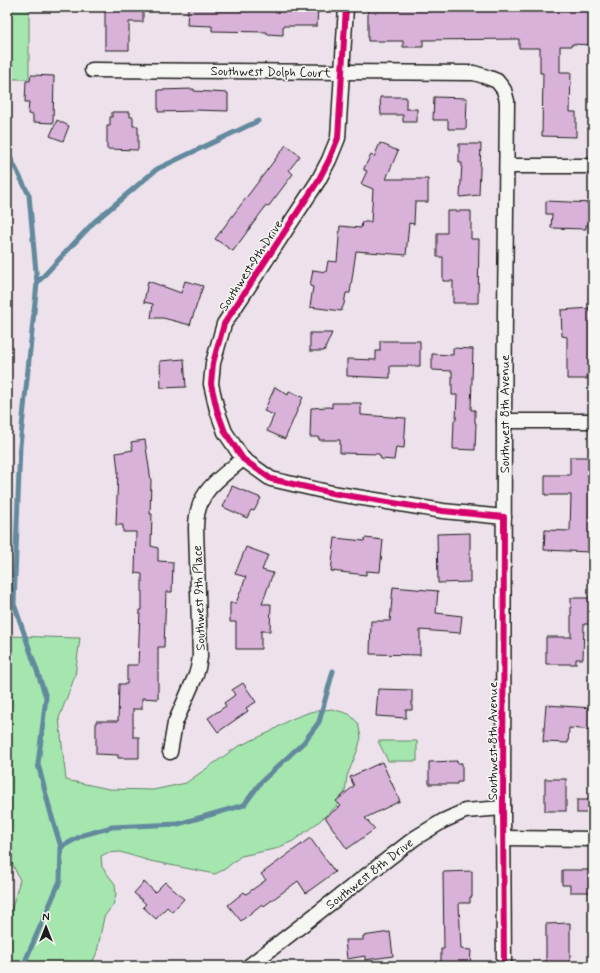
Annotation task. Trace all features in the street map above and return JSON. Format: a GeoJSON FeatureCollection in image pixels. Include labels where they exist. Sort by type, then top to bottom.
{"type":"FeatureCollection","features":[{"type":"Feature","properties":{"kind":"street","name":"Southwest 9th Drive"},"geometry":{"type":"LineString","coordinates":[[346,7],[338,138],[330,160],[318,181],[224,324],[213,363],[211,384],[217,410],[225,432],[243,459],[271,479],[332,493],[442,511],[504,517]]}},
{"type":"Feature","properties":{"kind":"street","name":"Southwest Dolph Court"},"geometry":{"type":"LineString","coordinates":[[92,70],[474,73],[497,81]]}},
{"type":"Feature","properties":{"kind":"street","name":"Southwest 8th Avenue"},"geometry":{"type":"LineString","coordinates":[[497,81],[504,90],[507,101],[504,421],[504,966]]}},
{"type":"Feature","properties":{"kind":"street"},"geometry":{"type":"LineString","coordinates":[[507,166],[593,166]]}},
{"type":"Feature","properties":{"kind":"street"},"geometry":{"type":"LineString","coordinates":[[504,421],[593,422]]}},
{"type":"Feature","properties":{"kind":"street","name":"Southwest 9th Place"},"geometry":{"type":"LineString","coordinates":[[170,752],[176,722],[198,668],[200,657],[196,528],[197,512],[203,495],[211,486],[243,459]]}},
{"type":"Feature","properties":{"kind":"street","name":"Southwest 8th Drive"},"geometry":{"type":"LineString","coordinates":[[249,966],[415,838],[443,820],[465,811],[503,808]]}},
{"type":"Feature","properties":{"kind":"street"},"geometry":{"type":"LineString","coordinates":[[503,838],[593,839]]}},
{"type":"Feature","properties":{"kind":"green space"},"geometry":{"type":"Polygon","coordinates":[[[7,7],[29,7],[29,79],[7,79],[7,7]]]}},
{"type":"Feature","properties":{"kind":"green space"},"geometry":{"type":"Polygon","coordinates":[[[7,636],[80,638],[75,676],[59,718],[66,780],[109,789],[153,790],[186,783],[237,747],[270,732],[289,720],[310,712],[332,709],[349,714],[358,723],[361,737],[358,749],[347,776],[345,792],[338,805],[293,841],[275,849],[241,856],[225,869],[215,874],[150,861],[120,852],[107,853],[101,856],[102,867],[115,884],[116,895],[113,905],[104,917],[97,952],[91,966],[7,966],[7,924],[20,880],[7,852],[7,636]]]}},
{"type":"Feature","properties":{"kind":"green space"},"geometry":{"type":"Polygon","coordinates":[[[378,741],[417,741],[417,761],[388,761],[378,741]]]}},
{"type":"Feature","properties":{"kind":"building"},"geometry":{"type":"Polygon","coordinates":[[[105,7],[143,7],[143,22],[129,22],[129,50],[105,50],[105,7]]]}},
{"type":"Feature","properties":{"kind":"building"},"geometry":{"type":"Polygon","coordinates":[[[188,7],[318,7],[317,26],[283,26],[283,35],[267,34],[267,32],[212,31],[212,26],[187,25],[188,7]]]}},
{"type":"Feature","properties":{"kind":"building"},"geometry":{"type":"Polygon","coordinates":[[[593,7],[593,45],[572,44],[572,46],[560,46],[560,72],[571,72],[570,112],[576,112],[576,137],[542,136],[543,73],[540,73],[540,48],[519,48],[519,39],[423,40],[423,47],[403,47],[403,41],[368,41],[368,8],[593,7]]]}},
{"type":"Feature","properties":{"kind":"building"},"geometry":{"type":"Polygon","coordinates":[[[31,75],[54,76],[53,123],[33,122],[33,115],[28,114],[29,102],[25,102],[26,81],[30,81],[31,75]]]}},
{"type":"Feature","properties":{"kind":"building"},"geometry":{"type":"Polygon","coordinates":[[[194,89],[194,91],[228,93],[228,111],[194,110],[158,112],[158,90],[194,89]]]}},
{"type":"Feature","properties":{"kind":"building"},"geometry":{"type":"Polygon","coordinates":[[[380,97],[406,97],[406,109],[417,109],[417,122],[403,122],[403,115],[381,115],[380,97]]]}},
{"type":"Feature","properties":{"kind":"building"},"geometry":{"type":"Polygon","coordinates":[[[434,97],[467,98],[466,129],[448,129],[448,120],[433,120],[434,97]]]}},
{"type":"Feature","properties":{"kind":"building"},"geometry":{"type":"Polygon","coordinates":[[[112,112],[130,112],[130,117],[133,117],[133,126],[138,126],[138,150],[107,149],[107,126],[110,126],[110,117],[112,117],[112,112]]]}},
{"type":"Feature","properties":{"kind":"building"},"geometry":{"type":"Polygon","coordinates":[[[57,120],[69,126],[63,141],[50,136],[57,120]]]}},
{"type":"Feature","properties":{"kind":"building"},"geometry":{"type":"Polygon","coordinates":[[[380,143],[398,151],[386,179],[428,179],[428,202],[415,202],[414,224],[409,223],[406,255],[356,251],[350,293],[346,293],[341,311],[310,307],[313,287],[310,286],[313,270],[326,272],[328,261],[337,262],[340,226],[361,228],[362,222],[371,222],[373,189],[361,184],[367,171],[364,170],[364,168],[371,155],[374,157],[380,143]]]}},
{"type":"Feature","properties":{"kind":"building"},"geometry":{"type":"Polygon","coordinates":[[[459,144],[481,144],[479,195],[460,197],[462,163],[459,163],[459,144]]]}},
{"type":"Feature","properties":{"kind":"building"},"geometry":{"type":"Polygon","coordinates":[[[286,145],[300,156],[289,170],[293,174],[268,207],[266,206],[233,251],[215,239],[286,145]]]}},
{"type":"Feature","properties":{"kind":"building"},"geometry":{"type":"Polygon","coordinates":[[[546,201],[593,203],[593,226],[586,225],[586,229],[551,228],[552,214],[546,214],[546,201]]]}},
{"type":"Feature","properties":{"kind":"building"},"geometry":{"type":"Polygon","coordinates":[[[447,211],[471,211],[471,239],[479,239],[478,303],[453,303],[453,281],[443,281],[443,257],[437,257],[437,233],[447,233],[447,211]]]}},
{"type":"Feature","properties":{"kind":"building"},"geometry":{"type":"Polygon","coordinates":[[[148,281],[181,293],[185,281],[203,286],[190,325],[163,318],[151,318],[153,304],[144,302],[148,281]]]}},
{"type":"Feature","properties":{"kind":"building"},"geometry":{"type":"Polygon","coordinates":[[[592,308],[591,324],[593,324],[593,374],[587,374],[587,379],[567,379],[567,337],[562,336],[561,310],[592,308]]]}},
{"type":"Feature","properties":{"kind":"building"},"geometry":{"type":"Polygon","coordinates":[[[310,333],[332,333],[324,351],[310,351],[310,333]]]}},
{"type":"Feature","properties":{"kind":"building"},"geometry":{"type":"Polygon","coordinates":[[[380,341],[420,341],[420,366],[390,366],[390,378],[347,376],[347,359],[376,360],[376,351],[380,351],[380,341]]]}},
{"type":"Feature","properties":{"kind":"building"},"geometry":{"type":"Polygon","coordinates":[[[453,348],[473,349],[471,410],[475,410],[475,450],[453,449],[457,395],[452,395],[452,371],[432,370],[432,354],[453,355],[453,348]]]}},
{"type":"Feature","properties":{"kind":"building"},"geometry":{"type":"Polygon","coordinates":[[[184,359],[186,387],[161,388],[160,361],[184,359]]]}},
{"type":"Feature","properties":{"kind":"building"},"geometry":{"type":"Polygon","coordinates":[[[275,387],[288,395],[289,391],[303,397],[285,439],[267,431],[274,415],[264,411],[275,387]]]}},
{"type":"Feature","properties":{"kind":"building"},"geometry":{"type":"Polygon","coordinates":[[[332,403],[361,403],[361,415],[406,418],[404,448],[396,447],[394,460],[381,459],[379,454],[340,453],[340,440],[319,440],[319,437],[310,437],[311,408],[332,408],[332,403]]]}},
{"type":"Feature","properties":{"kind":"building"},"geometry":{"type":"Polygon","coordinates":[[[145,440],[151,481],[151,546],[158,548],[158,561],[173,562],[172,592],[166,592],[164,647],[158,647],[158,699],[142,698],[142,709],[133,709],[133,737],[139,737],[139,758],[118,758],[118,755],[96,754],[96,721],[118,721],[119,684],[127,684],[127,665],[138,665],[140,610],[142,610],[142,574],[135,573],[136,532],[123,532],[123,525],[116,525],[118,471],[116,453],[133,450],[131,442],[145,440]]]}},
{"type":"Feature","properties":{"kind":"building"},"geometry":{"type":"Polygon","coordinates":[[[570,457],[590,457],[590,552],[544,550],[545,530],[570,531],[571,495],[545,495],[545,475],[570,475],[570,457]]]}},
{"type":"Feature","properties":{"kind":"building"},"geometry":{"type":"Polygon","coordinates":[[[232,486],[261,498],[254,511],[251,510],[247,518],[223,507],[232,486]]]}},
{"type":"Feature","properties":{"kind":"building"},"geometry":{"type":"Polygon","coordinates":[[[470,533],[470,582],[438,583],[437,534],[470,533]]]}},
{"type":"Feature","properties":{"kind":"building"},"geometry":{"type":"Polygon","coordinates":[[[335,538],[364,541],[365,538],[383,540],[380,572],[366,571],[366,575],[331,571],[335,538]]]}},
{"type":"Feature","properties":{"kind":"building"},"geometry":{"type":"Polygon","coordinates":[[[246,547],[268,555],[262,570],[273,573],[262,604],[271,604],[270,631],[261,631],[261,649],[236,649],[236,622],[230,622],[230,603],[236,603],[246,577],[235,574],[246,547]]]}},
{"type":"Feature","properties":{"kind":"building"},"geometry":{"type":"Polygon","coordinates":[[[393,587],[438,591],[436,613],[462,616],[460,633],[420,630],[420,655],[370,654],[371,621],[390,621],[393,587]]]}},
{"type":"Feature","properties":{"kind":"building"},"geometry":{"type":"Polygon","coordinates":[[[571,598],[593,598],[593,624],[584,624],[583,659],[576,659],[576,664],[546,664],[546,637],[571,637],[571,598]]]}},
{"type":"Feature","properties":{"kind":"building"},"geometry":{"type":"Polygon","coordinates":[[[243,683],[256,702],[246,708],[248,711],[218,732],[208,718],[226,706],[224,703],[235,695],[232,690],[243,683]]]}},
{"type":"Feature","properties":{"kind":"building"},"geometry":{"type":"Polygon","coordinates":[[[378,689],[412,690],[412,710],[406,710],[406,718],[376,716],[378,689]]]}},
{"type":"Feature","properties":{"kind":"building"},"geometry":{"type":"Polygon","coordinates":[[[546,705],[593,708],[593,730],[569,728],[568,743],[543,742],[546,705]]]}},
{"type":"Feature","properties":{"kind":"building"},"geometry":{"type":"Polygon","coordinates":[[[457,761],[457,763],[462,763],[462,782],[457,782],[457,784],[429,784],[429,762],[457,761]]]}},
{"type":"Feature","properties":{"kind":"building"},"geometry":{"type":"Polygon","coordinates":[[[382,762],[400,801],[365,818],[375,829],[347,849],[325,817],[341,806],[336,801],[354,786],[350,777],[382,762]]]}},
{"type":"Feature","properties":{"kind":"building"},"geometry":{"type":"Polygon","coordinates":[[[545,779],[566,779],[566,811],[545,811],[545,779]]]}},
{"type":"Feature","properties":{"kind":"building"},"geometry":{"type":"Polygon","coordinates":[[[577,800],[591,800],[591,813],[577,813],[577,800]]]}},
{"type":"Feature","properties":{"kind":"building"},"geometry":{"type":"Polygon","coordinates":[[[310,838],[335,872],[306,893],[298,881],[264,906],[262,904],[241,921],[228,905],[244,892],[246,894],[266,880],[261,874],[310,838]]]}},
{"type":"Feature","properties":{"kind":"building"},"geometry":{"type":"Polygon","coordinates":[[[562,870],[593,870],[593,892],[570,892],[570,885],[562,885],[562,870]]]}},
{"type":"Feature","properties":{"kind":"building"},"geometry":{"type":"Polygon","coordinates":[[[472,871],[472,897],[470,897],[470,903],[459,903],[461,949],[471,950],[470,966],[441,966],[441,949],[444,949],[443,872],[472,871]]]}},
{"type":"Feature","properties":{"kind":"building"},"geometry":{"type":"Polygon","coordinates":[[[144,882],[155,892],[165,882],[184,899],[172,912],[167,907],[156,919],[143,907],[146,904],[134,893],[144,882]]]}},
{"type":"Feature","properties":{"kind":"building"},"geometry":{"type":"Polygon","coordinates":[[[570,923],[570,963],[546,963],[546,924],[570,923]]]}},
{"type":"Feature","properties":{"kind":"building"},"geometry":{"type":"Polygon","coordinates":[[[390,932],[393,956],[365,960],[365,956],[347,959],[345,940],[363,940],[363,936],[390,932]]]}},
{"type":"Feature","properties":{"kind":"waterway"},"geometry":{"type":"LineString","coordinates":[[7,15],[13,7]]}},
{"type":"Feature","properties":{"kind":"waterway"},"geometry":{"type":"LineString","coordinates":[[37,283],[94,222],[157,169],[258,121]]}},
{"type":"Feature","properties":{"kind":"waterway"},"geometry":{"type":"LineString","coordinates":[[7,151],[29,195],[37,283],[20,446],[14,604],[46,697],[38,764],[61,847],[60,881],[23,966]]}},
{"type":"Feature","properties":{"kind":"waterway"},"geometry":{"type":"LineString","coordinates":[[61,847],[83,835],[112,827],[178,824],[244,805],[261,782],[304,742],[319,722],[333,671]]}},
{"type":"Feature","properties":{"kind":"cycle path"},"geometry":{"type":"LineString","coordinates":[[346,7],[338,138],[318,181],[224,324],[213,363],[211,384],[217,410],[225,432],[243,459],[271,479],[332,493],[443,511],[504,517],[504,966]]}}]}
